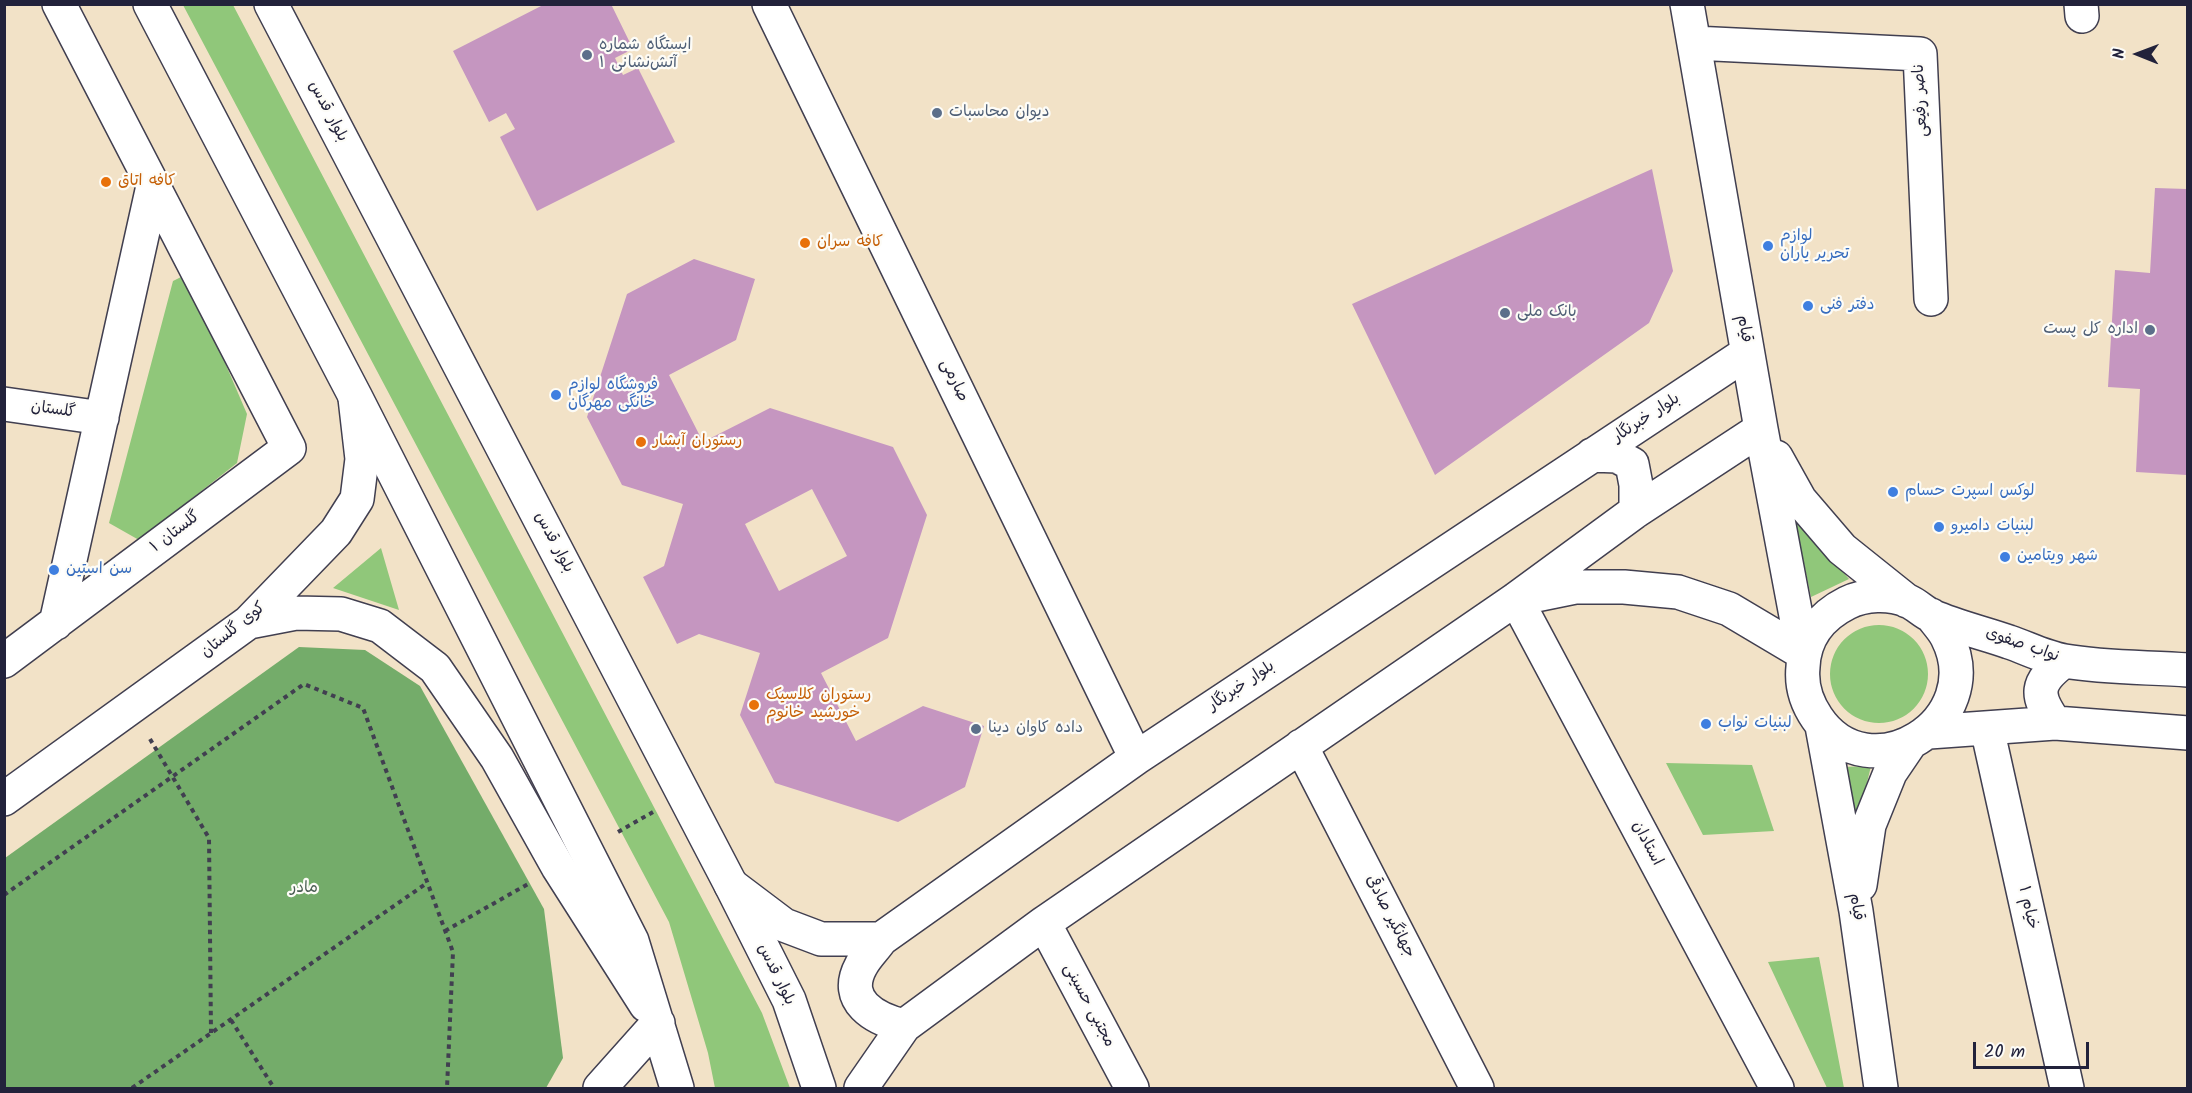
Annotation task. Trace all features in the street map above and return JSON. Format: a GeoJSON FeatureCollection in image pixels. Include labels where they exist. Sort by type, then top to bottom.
{"type":"FeatureCollection","features":[{"type":"Feature","properties":{"kind":"street"},"geometry":{"type":"LineString","coordinates":[[56,623],[153,186],[58,4]]}},
{"type":"Feature","properties":{"kind":"street"},"geometry":{"type":"LineString","coordinates":[[150,4],[355,396],[632,941],[677,1089]]}},
{"type":"Feature","properties":{"kind":"street","name":"بلوار قدس"},"geometry":{"type":"LineString","coordinates":[[271,4],[731,885],[789,1000],[819,1089]]}},
{"type":"Feature","properties":{"kind":"street","name":"صارمی"},"geometry":{"type":"LineString","coordinates":[[769,4],[1136,758]]}},
{"type":"Feature","properties":{"kind":"street","name":"قیام"},"geometry":{"type":"LineString","coordinates":[[1687,4],[1747,353],[1803,653]]}},
{"type":"Feature","properties":{"kind":"street","name":"ناصر رفیعی"},"geometry":{"type":"LineString","coordinates":[[1694,44],[1920,54],[1931,299]]}},
{"type":"Feature","properties":{"kind":"street","name":"گلستان ۱"},"geometry":{"type":"LineString","coordinates":[[4,662],[289,448],[153,186]]}},
{"type":"Feature","properties":{"kind":"street","name":"بلوار خبرنگار"},"geometry":{"type":"LineString","coordinates":[[904,1026],[883,1021],[863,1008],[856,991],[860,967],[881,939],[1136,758],[1747,353]]}},
{"type":"Feature","properties":{"kind":"street","name":"کوی گلستان"},"geometry":{"type":"LineString","coordinates":[[4,799],[249,622],[336,532],[357,499],[362,459],[355,396]]}},
{"type":"Feature","properties":{"kind":"street","name":"گلستان"},"geometry":{"type":"LineString","coordinates":[[4,404],[102,418]]}},
{"type":"Feature","properties":{"kind":"street"},"geometry":{"type":"LineString","coordinates":[[861,1089],[904,1026],[1044,923],[1516,599],[1636,511],[1761,429],[1800,500],[1842,549],[1919,608],[1947,636],[1955,661],[1955,687],[1946,712],[1919,738],[1890,773],[1869,825],[1856,910]]}},
{"type":"Feature","properties":{"kind":"street"},"geometry":{"type":"LineString","coordinates":[[1592,455],[1617,456],[1632,464],[1636,485],[1636,511]]}},
{"type":"Feature","properties":{"kind":"street"},"geometry":{"type":"LineString","coordinates":[[1516,599],[1575,587],[1624,586],[1678,592],[1729,609],[1803,653]]}},
{"type":"Feature","properties":{"kind":"street"},"geometry":{"type":"LineString","coordinates":[[1919,608],[1882,595],[1856,598],[1833,610],[1814,630],[1803,653],[1802,680],[1808,705],[1822,726],[1840,741],[1863,749],[1886,751],[1919,738],[1987,728],[2055,723],[2187,733]]}},
{"type":"Feature","properties":{"kind":"street","name":"استادان"},"geometry":{"type":"LineString","coordinates":[[1516,599],[1777,1089]]}},
{"type":"Feature","properties":{"kind":"street","name":"نواب صفوی"},"geometry":{"type":"LineString","coordinates":[[1919,608],[2064,661],[2187,670]]}},
{"type":"Feature","properties":{"kind":"street"},"geometry":{"type":"LineString","coordinates":[[249,622],[296,613],[340,614],[380,626],[435,668],[497,758],[558,867],[658,1023]]}},
{"type":"Feature","properties":{"kind":"street"},"geometry":{"type":"LineString","coordinates":[[2055,723],[2041,703],[2041,686],[2052,670],[2064,661]]}},
{"type":"Feature","properties":{"kind":"street","name":"قیام"},"geometry":{"type":"LineString","coordinates":[[1822,726],[1856,910],[1881,1089]]}},
{"type":"Feature","properties":{"kind":"street","name":"خیام ۱"},"geometry":{"type":"LineString","coordinates":[[1987,728],[2067,1089]]}},
{"type":"Feature","properties":{"kind":"street","name":"جهانگیر صادقی"},"geometry":{"type":"LineString","coordinates":[[1301,746],[1477,1089]]}},
{"type":"Feature","properties":{"kind":"street"},"geometry":{"type":"LineString","coordinates":[[731,885],[784,925],[821,939],[881,939]]}},
{"type":"Feature","properties":{"kind":"street","name":"مجتبی حسینی"},"geometry":{"type":"LineString","coordinates":[[1044,923],[1132,1089]]}},
{"type":"Feature","properties":{"kind":"street"},"geometry":{"type":"LineString","coordinates":[[600,1089],[658,1023]]}},
{"type":"Feature","properties":{"kind":"path"},"geometry":{"type":"LineString","coordinates":[[4,895],[304,684],[363,708],[453,952],[447,1089]]}},
{"type":"Feature","properties":{"kind":"path"},"geometry":{"type":"LineString","coordinates":[[131,708],[209,838],[211,1033]]}},
{"type":"Feature","properties":{"kind":"path"},"geometry":{"type":"LineString","coordinates":[[586,851],[684,794]]}},
{"type":"Feature","properties":{"kind":"path"},"geometry":{"type":"LineString","coordinates":[[445,931],[558,867]]}},
{"type":"Feature","properties":{"kind":"path"},"geometry":{"type":"LineString","coordinates":[[132,1089],[427,883]]}},
{"type":"Feature","properties":{"kind":"path"},"geometry":{"type":"LineString","coordinates":[[231,1020],[274,1089]]}},
{"type":"Feature","properties":{"kind":"green space"},"geometry":{"type":"Polygon","coordinates":[[[183,5],[233,5],[762,1013],[790,1088],[715,1088],[708,1053],[669,922],[183,5]]]}},
{"type":"Feature","properties":{"kind":"green space"},"geometry":{"type":"Polygon","coordinates":[[[187,274],[247,414],[237,463],[139,540],[109,523],[173,281],[187,274]]]}},
{"type":"Feature","properties":{"kind":"green space"},"geometry":{"type":"Polygon","coordinates":[[[1794,515],[1849,579],[1811,597],[1794,515]]]}},
{"type":"Feature","properties":{"kind":"green space"},"geometry":{"type":"Polygon","coordinates":[[[381,548],[399,610],[333,588],[381,548]]]}},
{"type":"Feature","properties":{"kind":"green space"},"geometry":{"type":"Polygon","coordinates":[[[1879,625],[1898,629],[1914,639],[1924,655],[1928,674],[1924,693],[1914,709],[1898,719],[1879,723],[1860,719],[1844,709],[1834,693],[1830,674],[1834,655],[1844,639],[1860,629],[1879,625]]]}},
{"type":"Feature","properties":{"kind":"green space","name":"مادر"},"geometry":{"type":"Polygon","coordinates":[[[299,647],[365,650],[420,686],[544,909],[563,1058],[546,1088],[5,1088],[5,858],[299,647]]]}},
{"type":"Feature","properties":{"kind":"green space"},"geometry":{"type":"Polygon","coordinates":[[[1666,763],[1752,765],[1774,831],[1703,835],[1666,763]]]}},
{"type":"Feature","properties":{"kind":"green space"},"geometry":{"type":"Polygon","coordinates":[[[1871,766],[1853,841],[1842,767],[1871,766]]]}},
{"type":"Feature","properties":{"kind":"green space"},"geometry":{"type":"Polygon","coordinates":[[[1819,957],[1844,1088],[1827,1088],[1768,962],[1819,957]]]}},
{"type":"Feature","properties":{"kind":"building"},"geometry":{"type":"Polygon","coordinates":[[[545,4],[611,4],[633,49],[615,58],[623,75],[638,68],[675,142],[537,211],[500,137],[515,129],[506,113],[489,122],[453,51],[545,4]]]}},
{"type":"Feature","properties":{"kind":"building","name":"بانک ملی"},"geometry":{"type":"Polygon","coordinates":[[[1652,169],[1673,271],[1649,323],[1435,475],[1352,304],[1652,169]]]}},
{"type":"Feature","properties":{"kind":"building","name":"اداره کل پست"},"geometry":{"type":"Polygon","coordinates":[[[2155,188],[2187,189],[2187,475],[2136,472],[2140,389],[2108,387],[2115,270],[2150,273],[2155,188]]]}},
{"type":"Feature","properties":{"kind":"building"},"geometry":{"type":"Polygon","coordinates":[[[694,259],[755,279],[736,340],[669,375],[703,442],[770,408],[893,447],[927,515],[888,638],[821,673],[856,741],[923,706],[984,726],[965,787],[898,822],[775,783],[740,715],[760,653],[699,634],[677,644],[643,577],[664,566],[683,504],[622,485],[587,417],[627,294],[694,259]],[[812,489],[745,524],[779,591],[847,556],[812,489]]]}},
{"type":"Feature","properties":{"kind":"place","name":"ایستگاه شماره ۱ آتش‌نشانی"},"geometry":{"type":"Point","coordinates":[587,55]}},
{"type":"Feature","properties":{"kind":"place","name":"دیوان محاسبات"},"geometry":{"type":"Point","coordinates":[937,113]}},
{"type":"Feature","properties":{"kind":"place","name":"کافه اتاق"},"geometry":{"type":"Point","coordinates":[106,182]}},
{"type":"Feature","properties":{"kind":"place","name":"کافه سران"},"geometry":{"type":"Point","coordinates":[805,243]}},
{"type":"Feature","properties":{"kind":"place","name":"لوازم تحریر یاران"},"geometry":{"type":"Point","coordinates":[1768,246]}},
{"type":"Feature","properties":{"kind":"place","name":"دفتر فنی"},"geometry":{"type":"Point","coordinates":[1808,306]}},
{"type":"Feature","properties":{"kind":"place","name":"بانک ملی"},"geometry":{"type":"Point","coordinates":[1505,313]}},
{"type":"Feature","properties":{"kind":"place","name":"اداره کل پست"},"geometry":{"type":"Point","coordinates":[2150,330]}},
{"type":"Feature","properties":{"kind":"place","name":"فروشگاه لوازم خانگی مهرگان"},"geometry":{"type":"Point","coordinates":[556,395]}},
{"type":"Feature","properties":{"kind":"place","name":"رستوران آبشار"},"geometry":{"type":"Point","coordinates":[641,442]}},
{"type":"Feature","properties":{"kind":"place","name":"لوکس اسپرت حسام"},"geometry":{"type":"Point","coordinates":[1893,492]}},
{"type":"Feature","properties":{"kind":"place","name":"لبنیات دامیرو"},"geometry":{"type":"Point","coordinates":[1939,527]}},
{"type":"Feature","properties":{"kind":"place","name":"شهر ویتامین"},"geometry":{"type":"Point","coordinates":[2005,557]}},
{"type":"Feature","properties":{"kind":"place","name":"سن استین"},"geometry":{"type":"Point","coordinates":[54,570]}},
{"type":"Feature","properties":{"kind":"place","name":"رستوران کلاسیک خورشید خانوم"},"geometry":{"type":"Point","coordinates":[754,705]}},
{"type":"Feature","properties":{"kind":"place","name":"لبنیات نواب"},"geometry":{"type":"Point","coordinates":[1706,724]}},
{"type":"Feature","properties":{"kind":"place","name":"داده کاوان دینا"},"geometry":{"type":"Point","coordinates":[976,729]}}]}
